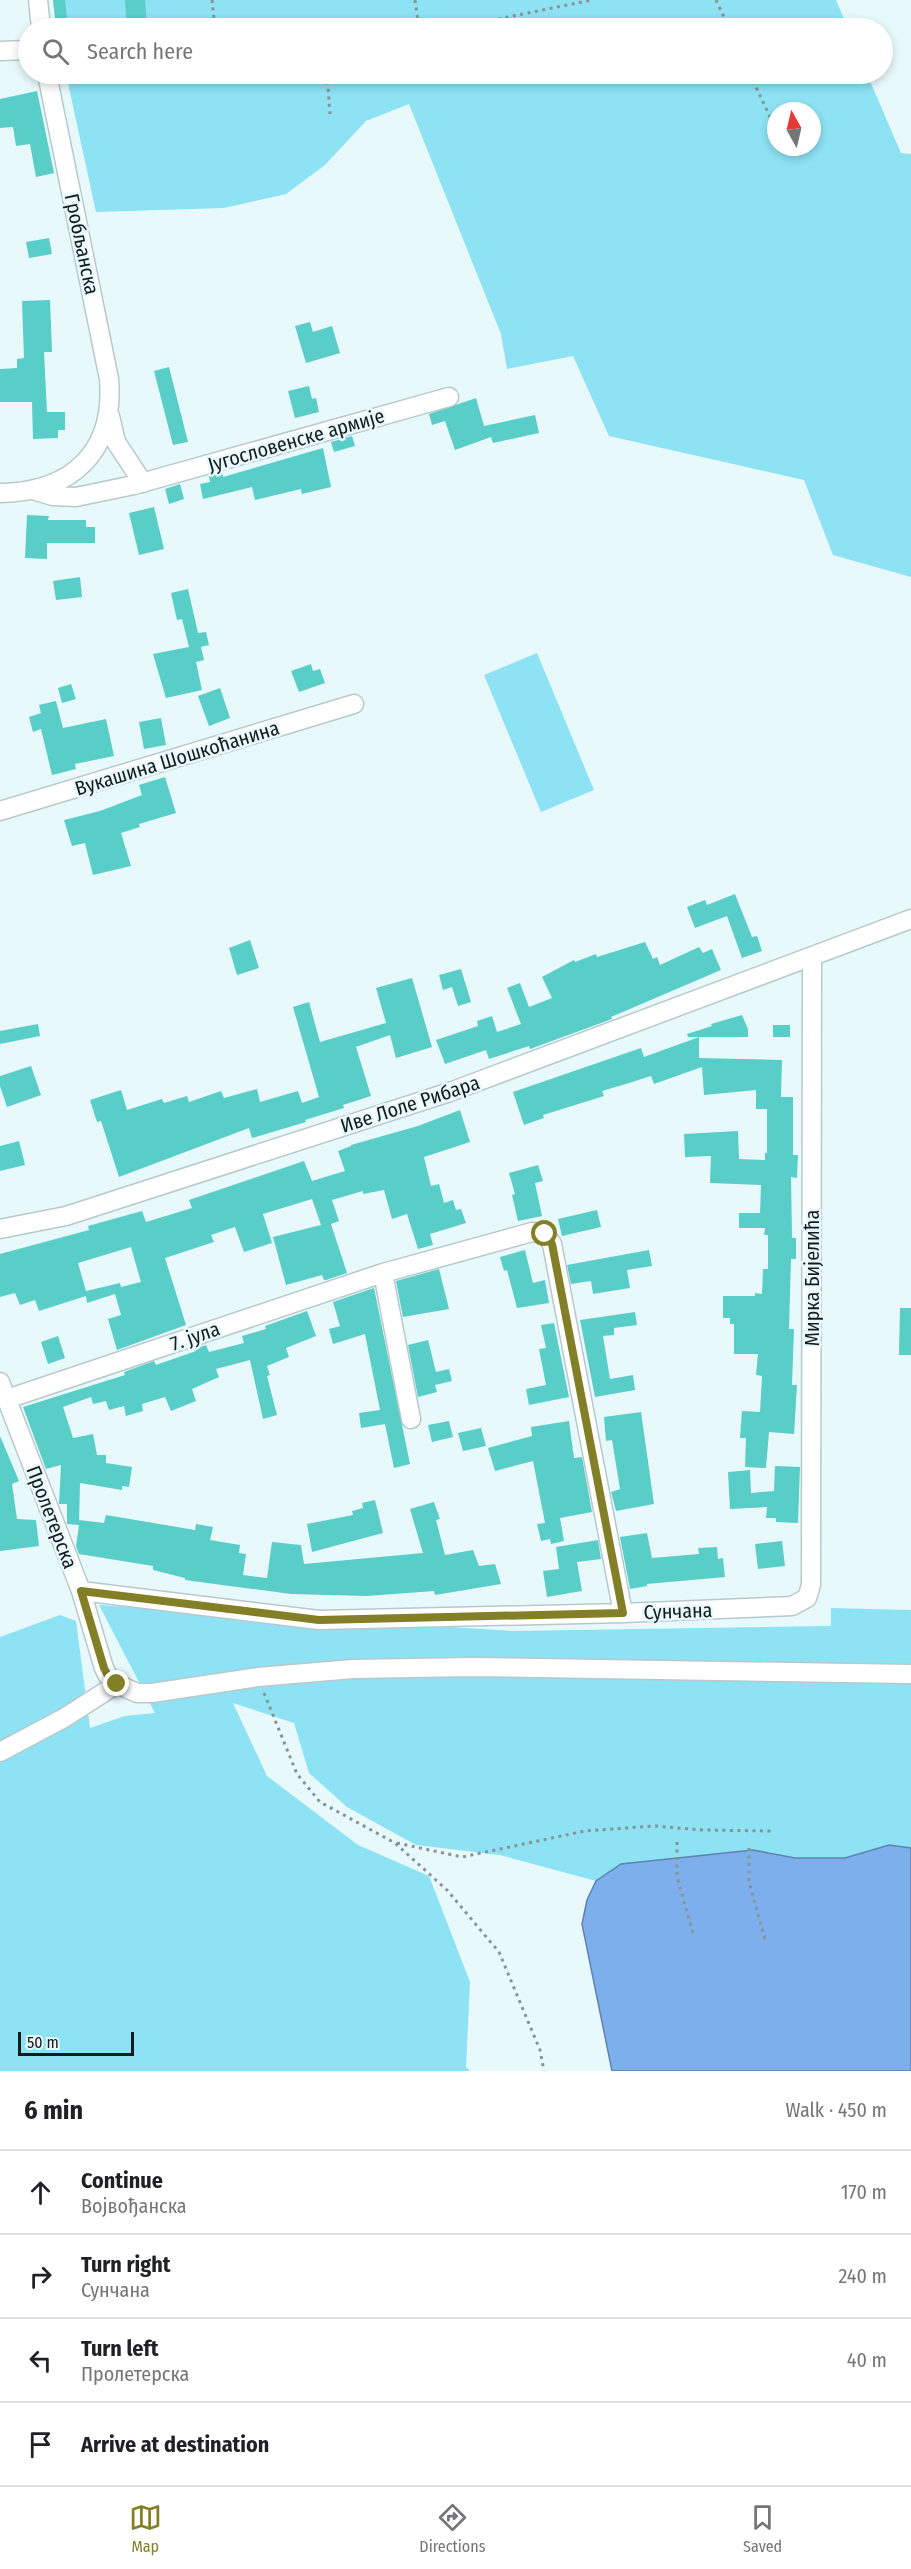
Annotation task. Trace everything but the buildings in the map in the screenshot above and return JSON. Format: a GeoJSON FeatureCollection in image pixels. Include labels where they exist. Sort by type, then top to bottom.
{"type":"FeatureCollection","features":[{"type":"Feature","properties":{"kind":"street"},"geometry":{"type":"LineString","coordinates":[[38,0],[40,18]]}},
{"type":"Feature","properties":{"kind":"street"},"geometry":{"type":"LineString","coordinates":[[0,51],[18,50]]}},
{"type":"Feature","properties":{"kind":"street","name":"Гробљанска"},"geometry":{"type":"LineString","coordinates":[[49,84],[109,379],[110,416]]}},
{"type":"Feature","properties":{"kind":"street","name":"Југословенске армије"},"geometry":{"type":"LineString","coordinates":[[34,490],[53,496],[76,497],[143,483],[449,397]]}},
{"type":"Feature","properties":{"kind":"street"},"geometry":{"type":"LineString","coordinates":[[110,416],[116,442],[143,483]]}},
{"type":"Feature","properties":{"kind":"street","name":"Југословенске армије"},"geometry":{"type":"LineString","coordinates":[[0,493],[34,490],[65,478],[92,453],[103,435],[110,416]]}},
{"type":"Feature","properties":{"kind":"street","name":"Вукашина Шошкоћанина"},"geometry":{"type":"LineString","coordinates":[[0,811],[354,704]]}},
{"type":"Feature","properties":{"kind":"street","name":"Иве Лоле Рибара"},"geometry":{"type":"LineString","coordinates":[[0,1229],[66,1216],[450,1092],[911,919]]}},
{"type":"Feature","properties":{"kind":"street","name":"Мирка Бијелића"},"geometry":{"type":"LineString","coordinates":[[807,1598],[811,1573],[812,957]]}},
{"type":"Feature","properties":{"kind":"street","name":"7. јула"},"geometry":{"type":"LineString","coordinates":[[2,1390],[383,1273],[532,1232],[545,1234],[552,1244],[623,1613]]}},
{"type":"Feature","properties":{"kind":"street"},"geometry":{"type":"LineString","coordinates":[[383,1273],[411,1419]]}},
{"type":"Feature","properties":{"kind":"street","name":"Пролетерска"},"geometry":{"type":"LineString","coordinates":[[2,1390],[81,1591],[104,1668],[108,1676],[117,1684]]}},
{"type":"Feature","properties":{"kind":"street","name":"Сунчана"},"geometry":{"type":"LineString","coordinates":[[81,1591],[319,1620],[623,1613],[792,1606],[807,1598]]}},
{"type":"Feature","properties":{"kind":"street"},"geometry":{"type":"LineString","coordinates":[[0,1752],[64,1718],[117,1684],[137,1693],[152,1693],[258,1677],[353,1669],[472,1667],[911,1674]]}},
{"type":"Feature","properties":{"kind":"path"},"geometry":{"type":"LineString","coordinates":[[212,0],[214,18]]}},
{"type":"Feature","properties":{"kind":"path"},"geometry":{"type":"LineString","coordinates":[[415,0],[418,18]]}},
{"type":"Feature","properties":{"kind":"path"},"geometry":{"type":"LineString","coordinates":[[503,18],[592,0]]}},
{"type":"Feature","properties":{"kind":"path"},"geometry":{"type":"LineString","coordinates":[[716,0],[724,18]]}},
{"type":"Feature","properties":{"kind":"path"},"geometry":{"type":"LineString","coordinates":[[328,84],[330,114]]}},
{"type":"Feature","properties":{"kind":"path"},"geometry":{"type":"LineString","coordinates":[[755,84],[767,111]]}},
{"type":"Feature","properties":{"kind":"path"},"geometry":{"type":"LineString","coordinates":[[258,1677],[297,1774],[320,1802],[395,1843],[447,1890],[499,1952],[540,2050],[544,2071]]}},
{"type":"Feature","properties":{"kind":"path"},"geometry":{"type":"LineString","coordinates":[[395,1843],[462,1857],[585,1832],[654,1826],[771,1831]]}},
{"type":"Feature","properties":{"kind":"path"},"geometry":{"type":"LineString","coordinates":[[677,1842],[677,1876],[693,1933]]}},
{"type":"Feature","properties":{"kind":"path"},"geometry":{"type":"LineString","coordinates":[[749,1848],[749,1882],[765,1939]]}},
{"type":"Feature","properties":{"kind":"shaded area"},"geometry":{"type":"Polygon","coordinates":[[[58,0],[836,0],[844,18],[60,18],[58,0]]]}},
{"type":"Feature","properties":{"kind":"shaded area"},"geometry":{"type":"Polygon","coordinates":[[[68,84],[871,84],[901,153],[911,154],[911,577],[833,555],[804,480],[609,436],[573,356],[507,369],[501,334],[409,104],[366,121],[325,165],[286,194],[224,208],[96,212],[68,84]]]}},
{"type":"Feature","properties":{"kind":"shaded area"},"geometry":{"type":"Polygon","coordinates":[[[537,653],[594,790],[541,812],[484,675],[537,653]]]}},
{"type":"Feature","properties":{"kind":"shaded area"},"geometry":{"type":"Polygon","coordinates":[[[99,1605],[512,1631],[831,1626],[831,1608],[911,1610],[911,1848],[889,1845],[845,1858],[795,1858],[753,1850],[621,1864],[596,1881],[500,1855],[416,1845],[347,1807],[309,1773],[294,1723],[233,1703],[267,1776],[358,1845],[429,1876],[470,1982],[466,2067],[470,2071],[0,2071],[0,1637],[60,1615],[76,1621],[90,1728],[125,1716],[155,1713],[99,1605]]]}},
{"type":"Feature","properties":{"kind":"shaded area"},"geometry":{"type":"Polygon","coordinates":[[[889,1845],[911,1848],[911,2071],[612,2071],[582,1924],[587,1900],[596,1881],[621,1864],[753,1850],[795,1858],[845,1858],[889,1845]]]}},
{"type":"Feature","properties":{"kind":"route"},"geometry":{"type":"LineString","coordinates":[[117,1684],[108,1676],[104,1668],[81,1591],[319,1620],[623,1613],[552,1244],[550,1238],[545,1234]]}}]}
